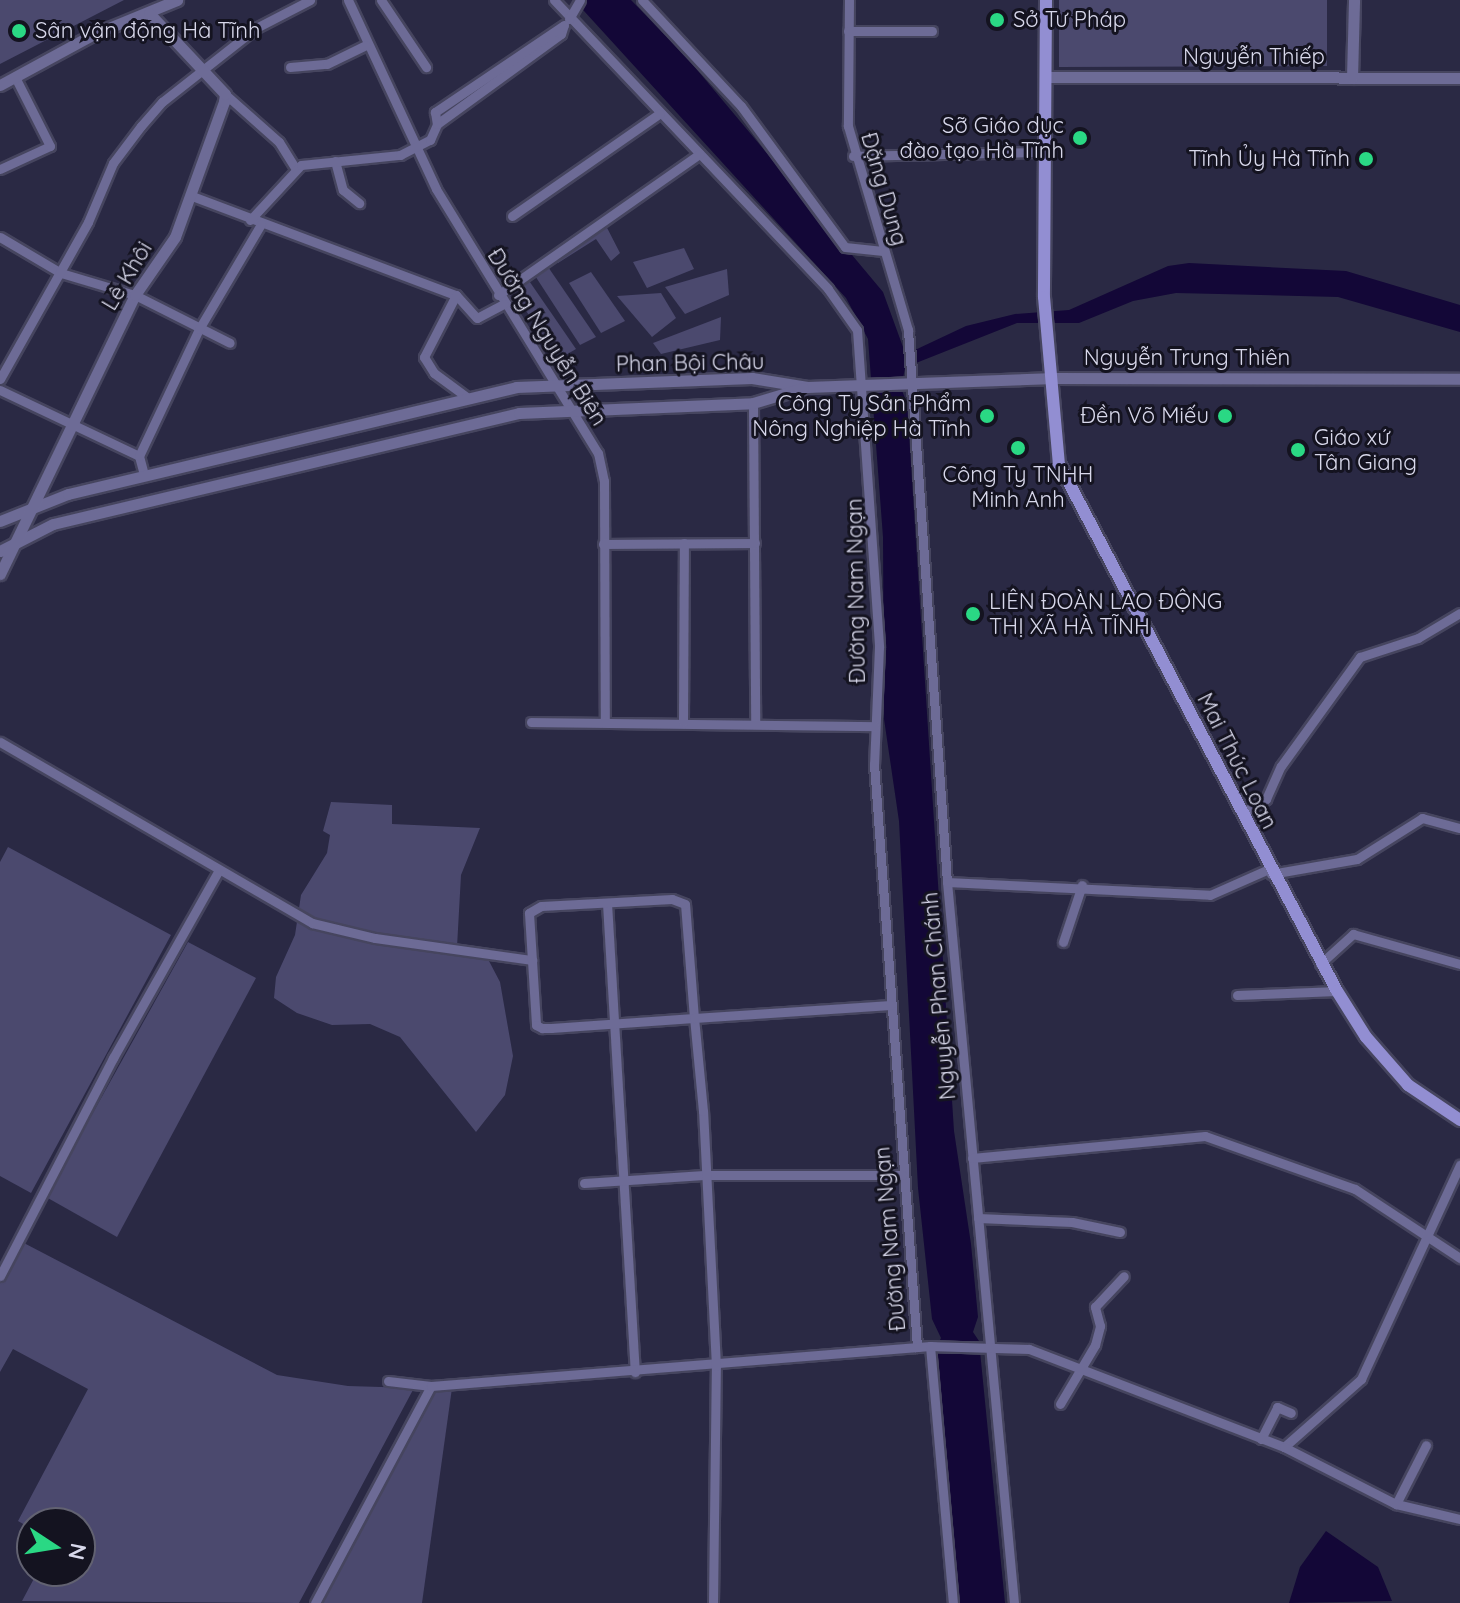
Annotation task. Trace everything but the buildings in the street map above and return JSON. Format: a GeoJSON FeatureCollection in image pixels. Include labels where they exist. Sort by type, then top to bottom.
{"type":"FeatureCollection","features":[{"type":"Feature","properties":{"kind":"main road","name":"Mai Thúc Loan"},"geometry":{"type":"LineString","coordinates":[[1046,0],[1045,325],[1059,464],[1320,964],[1366,1037],[1408,1085],[1460,1120]]}},
{"type":"Feature","properties":{"kind":"street"},"geometry":{"type":"LineString","coordinates":[[0,85],[94,34],[177,0]]}},
{"type":"Feature","properties":{"kind":"street"},"geometry":{"type":"LineString","coordinates":[[0,379],[61,273],[113,163],[162,102],[203,73],[256,28],[310,0]]}},
{"type":"Feature","properties":{"kind":"street"},"geometry":{"type":"LineString","coordinates":[[381,0],[426,67]]}},
{"type":"Feature","properties":{"kind":"street","name":"Đường Nam Ngạn"},"geometry":{"type":"LineString","coordinates":[[554,0],[851,316],[864,386],[879,647],[875,726],[902,1175],[917,1347]]}},
{"type":"Feature","properties":{"kind":"street"},"geometry":{"type":"LineString","coordinates":[[250,220],[295,168],[400,155],[430,140],[437,124],[561,34],[580,0]]}},
{"type":"Feature","properties":{"kind":"street"},"geometry":{"type":"LineString","coordinates":[[642,0],[741,106],[845,247],[883,251]]}},
{"type":"Feature","properties":{"kind":"street","name":"Đặng Dung"},"geometry":{"type":"LineString","coordinates":[[849,0],[848,126],[853,156],[908,330],[913,384]]}},
{"type":"Feature","properties":{"kind":"street"},"geometry":{"type":"LineString","coordinates":[[1352,78],[1354,0]]}},
{"type":"Feature","properties":{"kind":"street","name":"Đường Nguyễn Biên"},"geometry":{"type":"LineString","coordinates":[[351,1],[366,45],[414,148],[500,300],[572,410],[602,467],[605,720]]}},
{"type":"Feature","properties":{"kind":"street"},"geometry":{"type":"LineString","coordinates":[[149,13],[203,73],[279,142],[295,168]]}},
{"type":"Feature","properties":{"kind":"street"},"geometry":{"type":"LineString","coordinates":[[848,31],[932,31]]}},
{"type":"Feature","properties":{"kind":"street"},"geometry":{"type":"LineString","coordinates":[[290,67],[327,64],[366,45]]}},
{"type":"Feature","properties":{"kind":"street"},"geometry":{"type":"LineString","coordinates":[[0,169],[50,146],[15,77]]}},
{"type":"Feature","properties":{"kind":"street","name":"Nguyễn Thiếp"},"geometry":{"type":"LineString","coordinates":[[1047,77],[1460,78]]}},
{"type":"Feature","properties":{"kind":"street","name":"Lê Khôi"},"geometry":{"type":"LineString","coordinates":[[0,574],[135,295],[175,237],[192,196],[225,94]]}},
{"type":"Feature","properties":{"kind":"street"},"geometry":{"type":"LineString","coordinates":[[512,216],[660,113]]}},
{"type":"Feature","properties":{"kind":"street"},"geometry":{"type":"LineString","coordinates":[[853,156],[1046,152]]}},
{"type":"Feature","properties":{"kind":"street"},"geometry":{"type":"LineString","coordinates":[[192,196],[456,295],[477,318],[699,154]]}},
{"type":"Feature","properties":{"kind":"street"},"geometry":{"type":"LineString","coordinates":[[335,161],[343,190],[359,203]]}},
{"type":"Feature","properties":{"kind":"street"},"geometry":{"type":"LineString","coordinates":[[144,475],[139,456],[199,329],[261,224]]}},
{"type":"Feature","properties":{"kind":"street"},"geometry":{"type":"LineString","coordinates":[[0,237],[61,273],[135,295],[230,343]]}},
{"type":"Feature","properties":{"kind":"street"},"geometry":{"type":"LineString","coordinates":[[456,295],[424,357],[434,373],[468,398]]}},
{"type":"Feature","properties":{"kind":"street","name":"Phan Bội Châu"},"geometry":{"type":"LineString","coordinates":[[0,521],[144,475],[516,387],[752,378],[807,387]]}},
{"type":"Feature","properties":{"kind":"street","name":"Nguyễn Trung Thiên"},"geometry":{"type":"LineString","coordinates":[[807,387],[1048,378],[1460,379]]}},
{"type":"Feature","properties":{"kind":"street","name":"Nguyễn Phan Chánh"},"geometry":{"type":"LineString","coordinates":[[913,384],[947,882],[978,1218],[985,1345],[1014,1603]]}},
{"type":"Feature","properties":{"kind":"street","name":"Phan Bội Châu"},"geometry":{"type":"LineString","coordinates":[[0,551],[69,520],[519,413],[753,403],[807,387]]}},
{"type":"Feature","properties":{"kind":"street"},"geometry":{"type":"LineString","coordinates":[[0,390],[139,456]]}},
{"type":"Feature","properties":{"kind":"street"},"geometry":{"type":"LineString","coordinates":[[753,403],[755,724]]}},
{"type":"Feature","properties":{"kind":"street"},"geometry":{"type":"LineString","coordinates":[[683,722],[684,543]]}},
{"type":"Feature","properties":{"kind":"street"},"geometry":{"type":"LineString","coordinates":[[603,544],[755,543]]}},
{"type":"Feature","properties":{"kind":"street"},"geometry":{"type":"LineString","coordinates":[[1242,813],[1266,799],[1281,766],[1360,657],[1418,638],[1460,613]]}},
{"type":"Feature","properties":{"kind":"street"},"geometry":{"type":"LineString","coordinates":[[531,722],[605,720],[875,726]]}},
{"type":"Feature","properties":{"kind":"street"},"geometry":{"type":"LineString","coordinates":[[0,742],[312,923],[375,938],[532,960]]}},
{"type":"Feature","properties":{"kind":"street"},"geometry":{"type":"LineString","coordinates":[[947,882],[1082,885],[1210,895],[1270,872],[1357,859],[1422,818],[1460,828]]}},
{"type":"Feature","properties":{"kind":"street"},"geometry":{"type":"LineString","coordinates":[[0,1276],[113,1058],[219,870]]}},
{"type":"Feature","properties":{"kind":"street"},"geometry":{"type":"LineString","coordinates":[[1063,942],[1082,885]]}},
{"type":"Feature","properties":{"kind":"street"},"geometry":{"type":"LineString","coordinates":[[713,1603],[716,1366],[694,1018],[685,904],[672,899],[532,908],[536,1025],[615,1024],[694,1018],[891,1005]]}},
{"type":"Feature","properties":{"kind":"street"},"geometry":{"type":"LineString","coordinates":[[607,903],[635,1372]]}},
{"type":"Feature","properties":{"kind":"street"},"geometry":{"type":"LineString","coordinates":[[1320,964],[1353,934],[1460,964]]}},
{"type":"Feature","properties":{"kind":"street"},"geometry":{"type":"LineString","coordinates":[[1237,995],[1337,991]]}},
{"type":"Feature","properties":{"kind":"street"},"geometry":{"type":"LineString","coordinates":[[972,1158],[1205,1136],[1355,1189],[1460,1258]]}},
{"type":"Feature","properties":{"kind":"street"},"geometry":{"type":"LineString","coordinates":[[1284,1447],[1361,1379],[1460,1165]]}},
{"type":"Feature","properties":{"kind":"street"},"geometry":{"type":"LineString","coordinates":[[584,1183],[704,1175],[902,1175]]}},
{"type":"Feature","properties":{"kind":"street"},"geometry":{"type":"LineString","coordinates":[[978,1218],[1072,1222],[1120,1232]]}},
{"type":"Feature","properties":{"kind":"street"},"geometry":{"type":"LineString","coordinates":[[1060,1404],[1100,1330],[1094,1309],[1124,1276]]}},
{"type":"Feature","properties":{"kind":"street"},"geometry":{"type":"LineString","coordinates":[[388,1381],[431,1386],[716,1366],[932,1346],[985,1345],[1029,1349],[1284,1447],[1396,1504],[1460,1519]]}},
{"type":"Feature","properties":{"kind":"street"},"geometry":{"type":"LineString","coordinates":[[932,1346],[953,1603]]}},
{"type":"Feature","properties":{"kind":"street"},"geometry":{"type":"LineString","coordinates":[[315,1603],[431,1386]]}},
{"type":"Feature","properties":{"kind":"street"},"geometry":{"type":"LineString","coordinates":[[1261,1439],[1277,1407],[1291,1413]]}},
{"type":"Feature","properties":{"kind":"street"},"geometry":{"type":"LineString","coordinates":[[1396,1504],[1426,1445]]}},
{"type":"Feature","properties":{"kind":"shaded area"},"geometry":{"type":"Polygon","coordinates":[[[0,0],[124,0],[0,64],[0,0]]]}},
{"type":"Feature","properties":{"kind":"shaded area"},"geometry":{"type":"Polygon","coordinates":[[[574,0],[631,0],[688,59],[883,292],[907,358],[901,388],[907,403],[954,1131],[971,1244],[978,1317],[973,1332],[979,1341],[1005,1603],[959,1603],[936,1348],[941,1338],[932,1319],[918,1188],[899,821],[884,719],[883,537],[868,339],[846,298],[574,0]]]}},
{"type":"Feature","properties":{"kind":"shaded area"},"geometry":{"type":"Polygon","coordinates":[[[1059,0],[1327,0],[1327,66],[1059,67],[1059,0]]]}},
{"type":"Feature","properties":{"kind":"shaded area"},"geometry":{"type":"Polygon","coordinates":[[[603,220],[620,253],[611,261],[596,239],[558,263],[549,252],[603,220]]]}},
{"type":"Feature","properties":{"kind":"shaded area"},"geometry":{"type":"Polygon","coordinates":[[[684,248],[694,269],[647,288],[633,262],[684,248]]]}},
{"type":"Feature","properties":{"kind":"shaded area"},"geometry":{"type":"Polygon","coordinates":[[[544,261],[596,337],[580,345],[530,268],[544,261]]]}},
{"type":"Feature","properties":{"kind":"shaded area"},"geometry":{"type":"Polygon","coordinates":[[[1189,263],[1346,271],[1460,305],[1460,332],[1338,297],[1176,293],[1133,301],[1079,323],[1017,323],[916,363],[915,350],[966,326],[1015,314],[1069,310],[1168,266],[1189,263]]]}},
{"type":"Feature","properties":{"kind":"shaded area"},"geometry":{"type":"Polygon","coordinates":[[[727,269],[729,295],[685,314],[665,287],[727,269]]]}},
{"type":"Feature","properties":{"kind":"shaded area"},"geometry":{"type":"Polygon","coordinates":[[[523,272],[576,349],[559,359],[507,283],[523,272]]]}},
{"type":"Feature","properties":{"kind":"shaded area"},"geometry":{"type":"Polygon","coordinates":[[[591,272],[625,321],[601,333],[569,283],[591,272]]]}},
{"type":"Feature","properties":{"kind":"shaded area"},"geometry":{"type":"Polygon","coordinates":[[[661,293],[676,318],[652,337],[617,296],[661,293]]]}},
{"type":"Feature","properties":{"kind":"shaded area"},"geometry":{"type":"Polygon","coordinates":[[[721,317],[720,340],[661,354],[653,343],[721,317]]]}},
{"type":"Feature","properties":{"kind":"shaded area"},"geometry":{"type":"Polygon","coordinates":[[[331,802],[392,805],[392,824],[480,828],[461,875],[457,947],[489,961],[500,982],[513,1056],[505,1095],[476,1132],[400,1037],[370,1024],[332,1025],[297,1013],[274,998],[276,977],[295,935],[301,895],[327,853],[330,835],[323,831],[331,802]]]}},
{"type":"Feature","properties":{"kind":"shaded area"},"geometry":{"type":"Polygon","coordinates":[[[8,847],[171,935],[31,1193],[0,1176],[0,862],[8,847]]]}},
{"type":"Feature","properties":{"kind":"shaded area"},"geometry":{"type":"Polygon","coordinates":[[[188,942],[256,978],[117,1237],[46,1197],[188,942]]]}},
{"type":"Feature","properties":{"kind":"shaded area"},"geometry":{"type":"Polygon","coordinates":[[[22,1242],[277,1375],[348,1386],[414,1388],[299,1603],[22,1601],[29,1587],[96,1587],[96,1507],[25,1507],[88,1389],[13,1349],[0,1372],[0,1283],[22,1242]]]}},
{"type":"Feature","properties":{"kind":"shaded area"},"geometry":{"type":"Polygon","coordinates":[[[452,1388],[422,1603],[323,1603],[434,1389],[452,1388]]]}},
{"type":"Feature","properties":{"kind":"shaded area"},"geometry":{"type":"Polygon","coordinates":[[[1326,1531],[1378,1567],[1392,1601],[1289,1603],[1300,1567],[1326,1531]]]}},
{"type":"Feature","properties":{"kind":"place","name":"Sở Tư Pháp"},"geometry":{"type":"Point","coordinates":[997,20]}},
{"type":"Feature","properties":{"kind":"place","name":"Sân vận động Hà Tĩnh"},"geometry":{"type":"Point","coordinates":[19,31]}},
{"type":"Feature","properties":{"kind":"place","name":"Sỡ Giáo dục đào tạo Hà Tĩnh"},"geometry":{"type":"Point","coordinates":[1080,138]}},
{"type":"Feature","properties":{"kind":"place","name":"Tĩnh Ủy Hà Tĩnh"},"geometry":{"type":"Point","coordinates":[1366,159]}},
{"type":"Feature","properties":{"kind":"place","name":"Công Ty Sản Phẩm Nông Nghiệp Hà Tĩnh"},"geometry":{"type":"Point","coordinates":[987,416]}},
{"type":"Feature","properties":{"kind":"place","name":"Đền Võ Miếu"},"geometry":{"type":"Point","coordinates":[1225,416]}},
{"type":"Feature","properties":{"kind":"place","name":"Công Ty TNHH Minh Anh"},"geometry":{"type":"Point","coordinates":[1018,448]}},
{"type":"Feature","properties":{"kind":"place","name":"Giáo xứ Tân Giang"},"geometry":{"type":"Point","coordinates":[1298,450]}},
{"type":"Feature","properties":{"kind":"place","name":"LIÊN ĐOÀN LAO ĐỘNG THỊ XÃ HÀ TĨNH"},"geometry":{"type":"Point","coordinates":[973,614]}}]}
